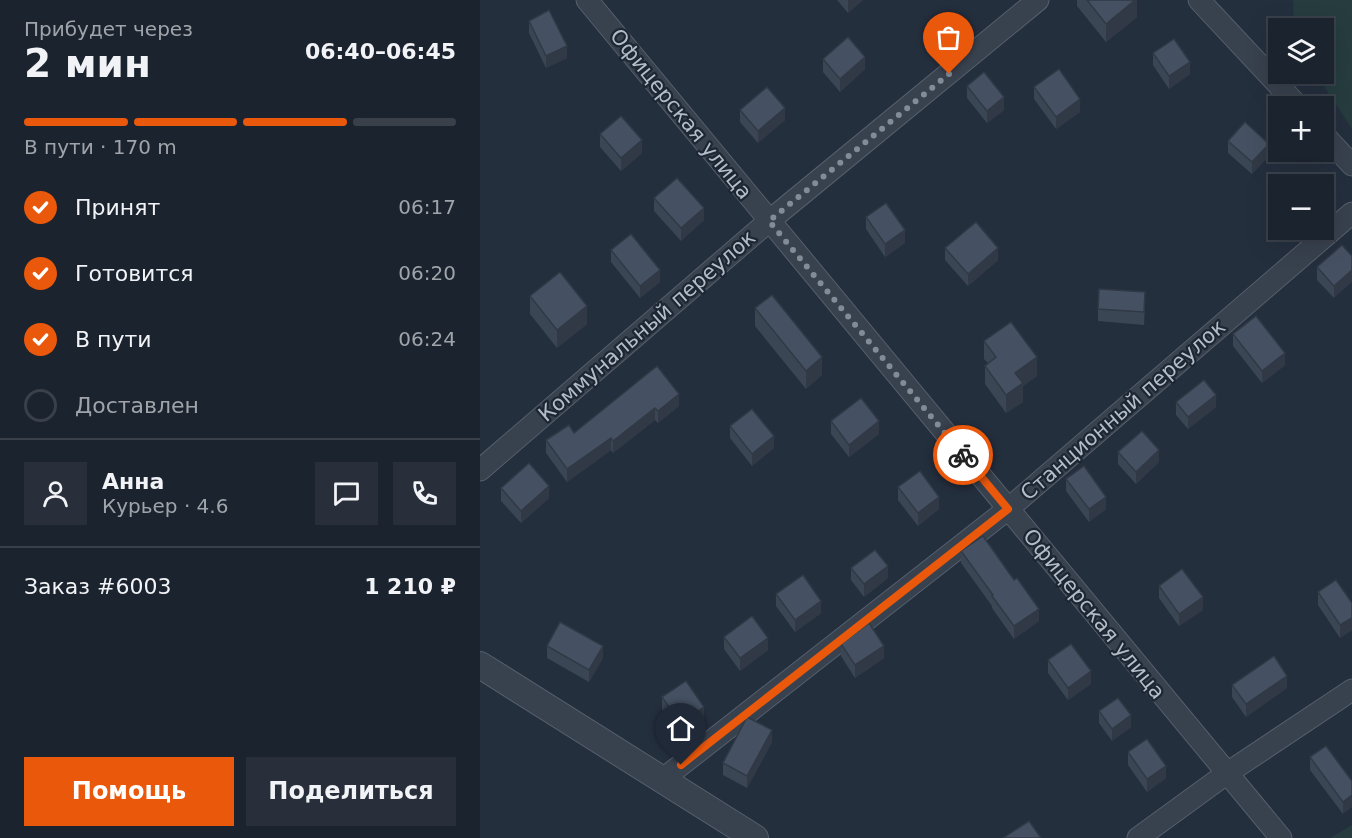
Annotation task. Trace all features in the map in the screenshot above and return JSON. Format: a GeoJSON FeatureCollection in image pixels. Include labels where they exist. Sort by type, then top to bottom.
{"type":"FeatureCollection","features":[{"type":"Feature","properties":{"kind":"street","name":"Офицерская улица"},"geometry":{"type":"LineString","coordinates":[[587,0],[1281,838]]}},
{"type":"Feature","properties":{"kind":"street","name":"Коммунальный переулок"},"geometry":{"type":"LineString","coordinates":[[480,470],[769,221],[1038,0]]}},
{"type":"Feature","properties":{"kind":"street"},"geometry":{"type":"LineString","coordinates":[[1199,0],[1289,96]]}},
{"type":"Feature","properties":{"kind":"street"},"geometry":{"type":"LineString","coordinates":[[1334,146],[1352,165]]}},
{"type":"Feature","properties":{"kind":"street","name":"Станционный переулок"},"geometry":{"type":"LineString","coordinates":[[663,779],[1008,509],[1352,213]]}},
{"type":"Feature","properties":{"kind":"street"},"geometry":{"type":"LineString","coordinates":[[480,665],[755,838]]}},
{"type":"Feature","properties":{"kind":"street"},"geometry":{"type":"LineString","coordinates":[[1138,838],[1226,774],[1352,690]]}},
{"type":"Feature","properties":{"kind":"green space"},"geometry":{"type":"Polygon","coordinates":[[[1293,0],[1352,0],[1352,129],[1334,102],[1334,96],[1330,96],[1323,84],[1334,84],[1334,18],[1294,18],[1293,0]]]}},
{"type":"Feature","properties":{"kind":"green space"},"geometry":{"type":"Polygon","coordinates":[[[1352,825],[1352,838],[1330,838],[1352,825]]]}},
{"type":"Feature","properties":{"kind":"building"},"geometry":{"type":"Polygon","coordinates":[[[1087,0],[1135,0],[1106,24],[1087,0]]]}},
{"type":"Feature","properties":{"kind":"building"},"geometry":{"type":"Polygon","coordinates":[[[549,10],[567,46],[546,56],[529,21],[549,10]]]}},
{"type":"Feature","properties":{"kind":"building"},"geometry":{"type":"Polygon","coordinates":[[[848,37],[865,57],[840,79],[823,59],[848,37]]]}},
{"type":"Feature","properties":{"kind":"building"},"geometry":{"type":"Polygon","coordinates":[[[1174,39],[1190,62],[1169,76],[1153,53],[1174,39]]]}},
{"type":"Feature","properties":{"kind":"building"},"geometry":{"type":"Polygon","coordinates":[[[1059,69],[1080,99],[1056,117],[1034,87],[1059,69]]]}},
{"type":"Feature","properties":{"kind":"building"},"geometry":{"type":"Polygon","coordinates":[[[984,72],[1004,97],[987,111],[967,86],[984,72]]]}},
{"type":"Feature","properties":{"kind":"building"},"geometry":{"type":"Polygon","coordinates":[[[767,87],[785,108],[758,131],[740,110],[767,87]]]}},
{"type":"Feature","properties":{"kind":"building"},"geometry":{"type":"Polygon","coordinates":[[[621,116],[642,140],[621,158],[600,134],[621,116]]]}},
{"type":"Feature","properties":{"kind":"building"},"geometry":{"type":"Polygon","coordinates":[[[1245,122],[1268,145],[1252,162],[1228,141],[1245,122]]]}},
{"type":"Feature","properties":{"kind":"building"},"geometry":{"type":"Polygon","coordinates":[[[677,178],[704,208],[681,228],[654,198],[677,178]]]}},
{"type":"Feature","properties":{"kind":"building"},"geometry":{"type":"Polygon","coordinates":[[[886,203],[905,230],[885,244],[866,217],[886,203]]]}},
{"type":"Feature","properties":{"kind":"building"},"geometry":{"type":"Polygon","coordinates":[[[976,222],[998,248],[968,274],[945,248],[976,222]]]}},
{"type":"Feature","properties":{"kind":"building"},"geometry":{"type":"Polygon","coordinates":[[[631,234],[660,270],[640,286],[611,250],[631,234]]]}},
{"type":"Feature","properties":{"kind":"building"},"geometry":{"type":"Polygon","coordinates":[[[1342,245],[1352,256],[1352,270],[1334,286],[1317,267],[1342,245]]]}},
{"type":"Feature","properties":{"kind":"building"},"geometry":{"type":"Polygon","coordinates":[[[560,272],[587,306],[557,330],[530,296],[560,272]]]}},
{"type":"Feature","properties":{"kind":"building"},"geometry":{"type":"Polygon","coordinates":[[[1099,289],[1145,292],[1144,312],[1098,309],[1099,289]]]}},
{"type":"Feature","properties":{"kind":"building"},"geometry":{"type":"Polygon","coordinates":[[[772,295],[822,357],[806,371],[755,308],[772,295]]]}},
{"type":"Feature","properties":{"kind":"building"},"geometry":{"type":"Polygon","coordinates":[[[1256,316],[1285,353],[1262,371],[1233,334],[1256,316]]]}},
{"type":"Feature","properties":{"kind":"building"},"geometry":{"type":"Polygon","coordinates":[[[1011,322],[1037,357],[1015,373],[1023,383],[1006,395],[985,366],[996,357],[984,341],[1011,322]]]}},
{"type":"Feature","properties":{"kind":"building"},"geometry":{"type":"Polygon","coordinates":[[[657,366],[679,394],[658,411],[655,408],[613,441],[611,438],[567,469],[546,440],[569,425],[574,433],[657,366]]]}},
{"type":"Feature","properties":{"kind":"building"},"geometry":{"type":"Polygon","coordinates":[[[1204,380],[1216,395],[1188,417],[1176,402],[1204,380]]]}},
{"type":"Feature","properties":{"kind":"building"},"geometry":{"type":"Polygon","coordinates":[[[861,398],[879,421],[849,445],[831,421],[861,398]]]}},
{"type":"Feature","properties":{"kind":"building"},"geometry":{"type":"Polygon","coordinates":[[[752,409],[774,436],[752,454],[730,426],[752,409]]]}},
{"type":"Feature","properties":{"kind":"building"},"geometry":{"type":"Polygon","coordinates":[[[1142,431],[1159,450],[1136,472],[1118,452],[1142,431]]]}},
{"type":"Feature","properties":{"kind":"building"},"geometry":{"type":"Polygon","coordinates":[[[529,463],[549,486],[521,511],[501,488],[529,463]]]}},
{"type":"Feature","properties":{"kind":"building"},"geometry":{"type":"Polygon","coordinates":[[[1084,466],[1106,497],[1089,509],[1066,479],[1084,466]]]}},
{"type":"Feature","properties":{"kind":"building"},"geometry":{"type":"Polygon","coordinates":[[[920,471],[939,497],[918,513],[898,487],[920,471]]]}},
{"type":"Feature","properties":{"kind":"building"},"geometry":{"type":"Polygon","coordinates":[[[983,536],[1014,580],[1017,578],[1039,609],[1014,626],[961,551],[983,536]]]}},
{"type":"Feature","properties":{"kind":"building"},"geometry":{"type":"Polygon","coordinates":[[[875,550],[888,566],[864,584],[851,568],[875,550]]]}},
{"type":"Feature","properties":{"kind":"building"},"geometry":{"type":"Polygon","coordinates":[[[1182,569],[1203,597],[1179,614],[1159,586],[1182,569]]]}},
{"type":"Feature","properties":{"kind":"building"},"geometry":{"type":"Polygon","coordinates":[[[803,575],[821,601],[795,620],[776,594],[803,575]]]}},
{"type":"Feature","properties":{"kind":"building"},"geometry":{"type":"Polygon","coordinates":[[[1336,580],[1352,603],[1352,618],[1340,625],[1318,592],[1336,580]]]}},
{"type":"Feature","properties":{"kind":"building"},"geometry":{"type":"Polygon","coordinates":[[[752,616],[768,638],[740,658],[724,637],[752,616]]]}},
{"type":"Feature","properties":{"kind":"building"},"geometry":{"type":"Polygon","coordinates":[[[560,622],[603,646],[589,670],[547,646],[560,622]]]}},
{"type":"Feature","properties":{"kind":"building"},"geometry":{"type":"Polygon","coordinates":[[[869,623],[884,646],[855,665],[841,644],[869,623]]]}},
{"type":"Feature","properties":{"kind":"building"},"geometry":{"type":"Polygon","coordinates":[[[1071,644],[1091,671],[1068,688],[1048,660],[1071,644]]]}},
{"type":"Feature","properties":{"kind":"building"},"geometry":{"type":"Polygon","coordinates":[[[1274,656],[1287,676],[1246,704],[1232,685],[1274,656]]]}},
{"type":"Feature","properties":{"kind":"building"},"geometry":{"type":"Polygon","coordinates":[[[686,681],[704,707],[680,723],[662,697],[686,681]]]}},
{"type":"Feature","properties":{"kind":"building"},"geometry":{"type":"Polygon","coordinates":[[[1118,698],[1131,715],[1112,729],[1099,711],[1118,698]]]}},
{"type":"Feature","properties":{"kind":"building"},"geometry":{"type":"Polygon","coordinates":[[[747,717],[772,730],[747,776],[723,763],[747,717]]]}},
{"type":"Feature","properties":{"kind":"building"},"geometry":{"type":"Polygon","coordinates":[[[1147,739],[1166,766],[1147,779],[1128,752],[1147,739]]]}},
{"type":"Feature","properties":{"kind":"building"},"geometry":{"type":"Polygon","coordinates":[[[1326,746],[1352,781],[1352,795],[1343,802],[1310,757],[1326,746]]]}},
{"type":"Feature","properties":{"kind":"building"},"geometry":{"type":"Polygon","coordinates":[[[1029,821],[1041,838],[1003,838],[1029,821]]]}},
{"type":"Feature","properties":{"kind":"way so far"},"geometry":{"type":"LineString","coordinates":[[949,74],[769,221],[963,455]]}},
{"type":"Feature","properties":{"kind":"route"},"geometry":{"type":"LineString","coordinates":[[681,765],[1008,509],[963,455]]}}]}
